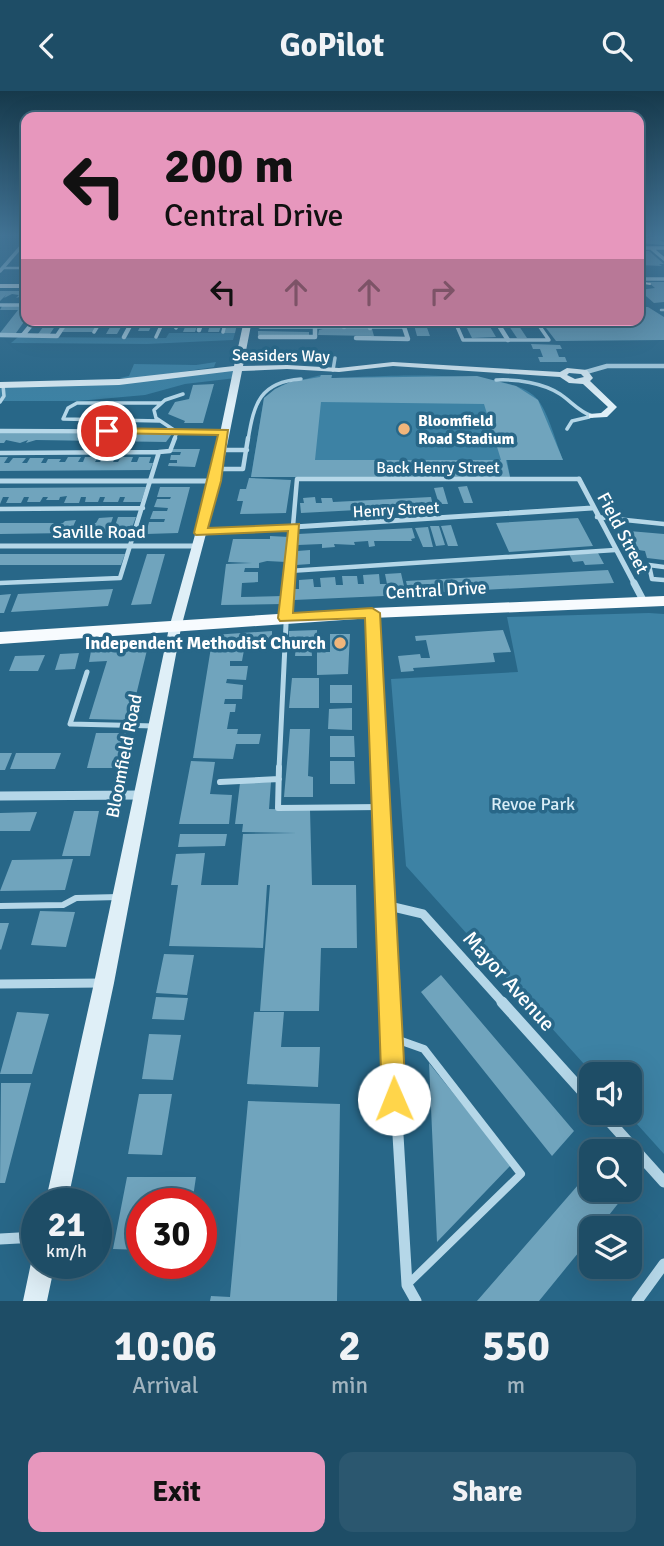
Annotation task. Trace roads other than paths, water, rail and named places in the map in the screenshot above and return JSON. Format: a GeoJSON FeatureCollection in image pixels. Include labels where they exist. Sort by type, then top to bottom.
{"type":"FeatureCollection","features":[{"type":"Feature","properties":{"kind":"main road","name":"Central Drive"},"geometry":{"type":"LineString","coordinates":[[0,638],[372,613],[664,601]]}},
{"type":"Feature","properties":{"kind":"street"},"geometry":{"type":"LineString","coordinates":[[0,305],[21,305]]}},
{"type":"Feature","properties":{"kind":"street"},"geometry":{"type":"LineString","coordinates":[[23,335],[30,326]]}},
{"type":"Feature","properties":{"kind":"street"},"geometry":{"type":"LineString","coordinates":[[0,335],[57,335],[63,326]]}},
{"type":"Feature","properties":{"kind":"street"},"geometry":{"type":"LineString","coordinates":[[124,337],[130,326]]}},
{"type":"Feature","properties":{"kind":"street"},"geometry":{"type":"LineString","coordinates":[[199,330],[201,326]]}},
{"type":"Feature","properties":{"kind":"street","name":"Bloomfield Road"},"geometry":{"type":"LineString","coordinates":[[59,1188],[122,897],[175,628],[216,475],[247,326]]}},
{"type":"Feature","properties":{"kind":"street"},"geometry":{"type":"LineString","coordinates":[[356,338],[408,339],[404,326]]}},
{"type":"Feature","properties":{"kind":"street"},"geometry":{"type":"LineString","coordinates":[[500,326],[509,342]]}},
{"type":"Feature","properties":{"kind":"street"},"geometry":{"type":"LineString","coordinates":[[260,337],[314,337],[315,328]]}},
{"type":"Feature","properties":{"kind":"street","name":"Seasiders Way"},"geometry":{"type":"LineString","coordinates":[[2,385],[119,382],[237,368],[332,370],[401,364],[562,375],[569,380],[585,377]]}},
{"type":"Feature","properties":{"kind":"street"},"geometry":{"type":"LineString","coordinates":[[592,416],[604,415],[613,407],[585,377],[607,366],[664,366]]}},
{"type":"Feature","properties":{"kind":"street"},"geometry":{"type":"LineString","coordinates":[[0,431],[224,432]]}},
{"type":"Feature","properties":{"kind":"street"},"geometry":{"type":"LineString","coordinates":[[0,481],[151,481],[216,475]]}},
{"type":"Feature","properties":{"kind":"street","name":"Field Street"},"geometry":{"type":"LineString","coordinates":[[579,479],[643,600]]}},
{"type":"Feature","properties":{"kind":"street","name":"Henry Street"},"geometry":{"type":"LineString","coordinates":[[199,540],[295,527],[592,508]]}},
{"type":"Feature","properties":{"kind":"street","name":"Saville Road"},"geometry":{"type":"LineString","coordinates":[[0,546],[132,546],[199,540]]}},
{"type":"Feature","properties":{"kind":"street"},"geometry":{"type":"LineString","coordinates":[[372,613],[394,1099],[407,1285],[416,1301]]}},
{"type":"Feature","properties":{"kind":"street"},"geometry":{"type":"LineString","coordinates":[[0,796],[141,795]]}},
{"type":"Feature","properties":{"kind":"street","name":"Mayor Avenue"},"geometry":{"type":"LineString","coordinates":[[385,905],[423,914],[579,1088]]}},
{"type":"Feature","properties":{"kind":"street"},"geometry":{"type":"LineString","coordinates":[[0,983],[104,983]]}},
{"type":"Feature","properties":{"kind":"street"},"geometry":{"type":"LineString","coordinates":[[613,1125],[664,1182]]}},
{"type":"Feature","properties":{"kind":"street"},"geometry":{"type":"LineString","coordinates":[[0,1238],[21,1237]]}},
{"type":"Feature","properties":{"kind":"street"},"geometry":{"type":"LineString","coordinates":[[637,1301],[664,1264]]}},
{"type":"Feature","properties":{"kind":"street"},"geometry":{"type":"LineString","coordinates":[[35,1301],[40,1279]]}},
{"type":"Feature","properties":{"kind":"lane"},"geometry":{"type":"LineString","coordinates":[[94,332],[98,326]]}},
{"type":"Feature","properties":{"kind":"lane"},"geometry":{"type":"LineString","coordinates":[[156,337],[161,326]]}},
{"type":"Feature","properties":{"kind":"lane"},"geometry":{"type":"LineString","coordinates":[[223,332],[224,326]]}},
{"type":"Feature","properties":{"kind":"lane"},"geometry":{"type":"LineString","coordinates":[[260,327],[381,326]]}},
{"type":"Feature","properties":{"kind":"lane"},"geometry":{"type":"LineString","coordinates":[[457,326],[463,339],[509,342],[549,340],[539,326]]}},
{"type":"Feature","properties":{"kind":"lane"},"geometry":{"type":"LineString","coordinates":[[332,370],[334,358]]}},
{"type":"Feature","properties":{"kind":"lane"},"geometry":{"type":"LineString","coordinates":[[216,475],[243,469],[258,398],[274,381],[301,379]]}},
{"type":"Feature","properties":{"kind":"lane"},"geometry":{"type":"LineString","coordinates":[[496,380],[514,379],[559,394],[574,410],[592,416]]}},
{"type":"Feature","properties":{"kind":"lane"},"geometry":{"type":"LineString","coordinates":[[1,404],[4,396],[2,385]]}},
{"type":"Feature","properties":{"kind":"lane"},"geometry":{"type":"LineString","coordinates":[[160,421],[63,419],[68,408],[77,403],[160,403],[183,394]]}},
{"type":"Feature","properties":{"kind":"lane"},"geometry":{"type":"LineString","coordinates":[[0,453],[170,451],[177,432],[153,414],[160,403]]}},
{"type":"Feature","properties":{"kind":"lane"},"geometry":{"type":"LineString","coordinates":[[567,429],[572,421],[592,416]]}},
{"type":"Feature","properties":{"kind":"lane"},"geometry":{"type":"LineString","coordinates":[[221,450],[247,450]]}},
{"type":"Feature","properties":{"kind":"lane"},"geometry":{"type":"LineString","coordinates":[[0,583],[120,578],[159,452]]}},
{"type":"Feature","properties":{"kind":"lane","name":"Back Henry Street"},"geometry":{"type":"LineString","coordinates":[[295,527],[296,479],[579,479]]}},
{"type":"Feature","properties":{"kind":"lane"},"geometry":{"type":"LineString","coordinates":[[0,509],[143,508]]}},
{"type":"Feature","properties":{"kind":"lane"},"geometry":{"type":"LineString","coordinates":[[597,517],[664,524]]}},
{"type":"Feature","properties":{"kind":"lane"},"geometry":{"type":"LineString","coordinates":[[295,527],[285,618],[278,808],[381,807]]}},
{"type":"Feature","properties":{"kind":"lane"},"geometry":{"type":"LineString","coordinates":[[289,571],[615,550]]}},
{"type":"Feature","properties":{"kind":"lane"},"geometry":{"type":"LineString","coordinates":[[664,566],[649,565],[652,579],[664,580]]}},
{"type":"Feature","properties":{"kind":"lane"},"geometry":{"type":"LineString","coordinates":[[87,671],[70,725],[155,726]]}},
{"type":"Feature","properties":{"kind":"lane"},"geometry":{"type":"LineString","coordinates":[[220,782],[279,779]]}},
{"type":"Feature","properties":{"kind":"lane"},"geometry":{"type":"LineString","coordinates":[[0,907],[63,905],[76,898],[122,897]]}},
{"type":"Feature","properties":{"kind":"lane"},"geometry":{"type":"LineString","coordinates":[[393,1038],[424,1049],[520,1174],[407,1285]]}},
{"type":"Feature","properties":{"kind":"place","name":"Bloomfield Road Stadium"},"geometry":{"type":"Point","coordinates":[404,429]}},
{"type":"Feature","properties":{"kind":"place","name":"Independent Methodist Church"},"geometry":{"type":"Point","coordinates":[340,643]}},
{"type":"Feature","properties":{"kind":"park label","name":"Revoe Park"},"geometry":{"type":"Point","coordinates":[533,804]}}]}
